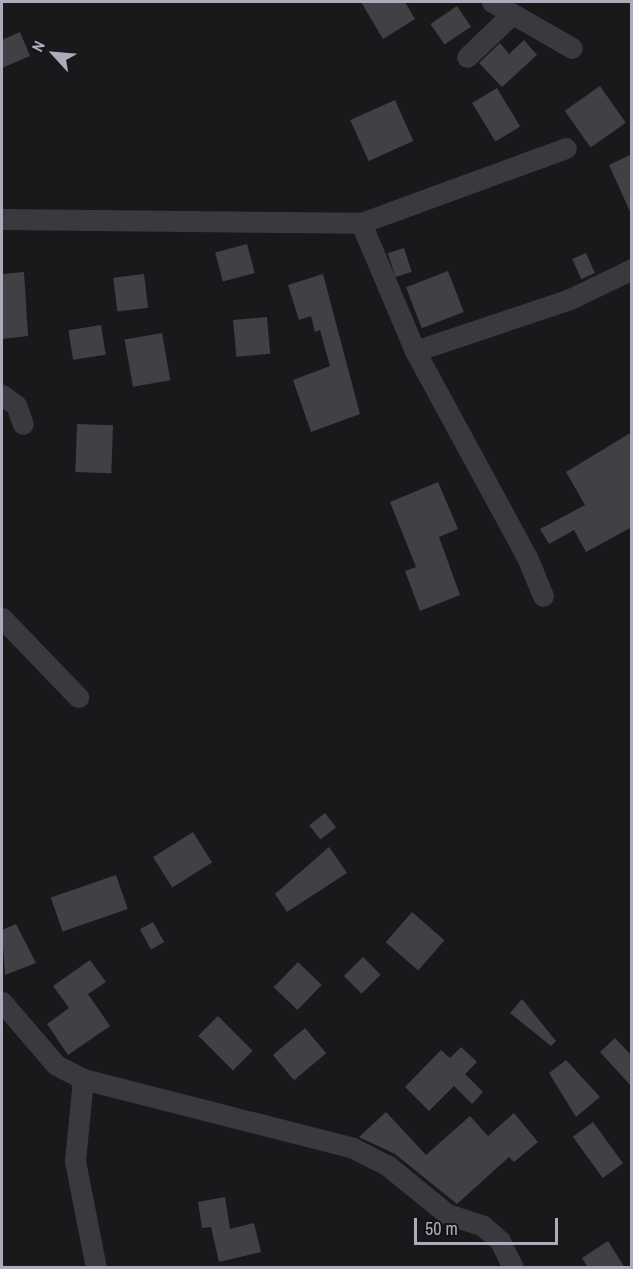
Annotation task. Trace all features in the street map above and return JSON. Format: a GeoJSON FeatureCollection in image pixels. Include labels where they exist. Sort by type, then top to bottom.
{"type":"FeatureCollection","features":[{"type":"Feature","properties":{"kind":"street"},"geometry":{"type":"LineString","coordinates":[[492,2],[572,48]]}},
{"type":"Feature","properties":{"kind":"street"},"geometry":{"type":"LineString","coordinates":[[467,57],[511,15]]}},
{"type":"Feature","properties":{"kind":"street"},"geometry":{"type":"LineString","coordinates":[[2,219],[361,223],[566,148]]}},
{"type":"Feature","properties":{"kind":"street"},"geometry":{"type":"LineString","coordinates":[[361,223],[415,351],[527,557],[543,596]]}},
{"type":"Feature","properties":{"kind":"street"},"geometry":{"type":"LineString","coordinates":[[415,351],[570,299],[632,269]]}},
{"type":"Feature","properties":{"kind":"street"},"geometry":{"type":"LineString","coordinates":[[2,394],[16,405],[23,424]]}},
{"type":"Feature","properties":{"kind":"street"},"geometry":{"type":"LineString","coordinates":[[2,618],[78,697]]}},
{"type":"Feature","properties":{"kind":"street"},"geometry":{"type":"LineString","coordinates":[[2,1002],[56,1065],[83,1079],[353,1148],[387,1165],[447,1214],[483,1226],[500,1241],[513,1268]]}},
{"type":"Feature","properties":{"kind":"street"},"geometry":{"type":"LineString","coordinates":[[83,1079],[75,1161],[96,1268]]}},
{"type":"Feature","properties":{"kind":"building"},"geometry":{"type":"Polygon","coordinates":[[[361,2],[405,2],[415,19],[383,39],[361,2]]]}},
{"type":"Feature","properties":{"kind":"building"},"geometry":{"type":"Polygon","coordinates":[[[457,6],[471,27],[444,45],[430,24],[457,6]]]}},
{"type":"Feature","properties":{"kind":"building"},"geometry":{"type":"Polygon","coordinates":[[[20,32],[30,56],[2,68],[2,40],[20,32]]]}},
{"type":"Feature","properties":{"kind":"building"},"geometry":{"type":"Polygon","coordinates":[[[524,40],[537,55],[502,87],[479,63],[500,43],[509,54],[524,40]]]}},
{"type":"Feature","properties":{"kind":"building"},"geometry":{"type":"Polygon","coordinates":[[[600,86],[626,123],[591,148],[565,111],[600,86]]]}},
{"type":"Feature","properties":{"kind":"building"},"geometry":{"type":"Polygon","coordinates":[[[497,88],[520,127],[495,142],[472,103],[497,88]]]}},
{"type":"Feature","properties":{"kind":"building"},"geometry":{"type":"Polygon","coordinates":[[[395,100],[413,141],[369,161],[350,120],[395,100]]]}},
{"type":"Feature","properties":{"kind":"building"},"geometry":{"type":"Polygon","coordinates":[[[632,154],[632,216],[609,165],[632,154]]]}},
{"type":"Feature","properties":{"kind":"building"},"geometry":{"type":"Polygon","coordinates":[[[247,244],[255,273],[223,282],[215,253],[247,244]]]}},
{"type":"Feature","properties":{"kind":"building"},"geometry":{"type":"Polygon","coordinates":[[[404,248],[412,272],[396,277],[388,253],[404,248]]]}},
{"type":"Feature","properties":{"kind":"building"},"geometry":{"type":"Polygon","coordinates":[[[586,253],[595,273],[581,279],[572,259],[586,253]]]}},
{"type":"Feature","properties":{"kind":"building"},"geometry":{"type":"Polygon","coordinates":[[[448,271],[464,312],[422,328],[406,287],[448,271]]]}},
{"type":"Feature","properties":{"kind":"building"},"geometry":{"type":"Polygon","coordinates":[[[24,272],[28,336],[2,339],[2,274],[24,272]]]}},
{"type":"Feature","properties":{"kind":"building"},"geometry":{"type":"Polygon","coordinates":[[[144,274],[148,308],[117,312],[113,278],[144,274]]]}},
{"type":"Feature","properties":{"kind":"building"},"geometry":{"type":"Polygon","coordinates":[[[323,274],[360,414],[311,432],[293,380],[330,366],[320,330],[315,332],[311,316],[299,320],[288,285],[323,274]]]}},
{"type":"Feature","properties":{"kind":"building"},"geometry":{"type":"Polygon","coordinates":[[[267,317],[270,354],[236,357],[233,320],[267,317]]]}},
{"type":"Feature","properties":{"kind":"building"},"geometry":{"type":"Polygon","coordinates":[[[101,325],[106,355],[73,360],[68,330],[101,325]]]}},
{"type":"Feature","properties":{"kind":"building"},"geometry":{"type":"Polygon","coordinates":[[[162,333],[170,380],[133,387],[125,340],[162,333]]]}},
{"type":"Feature","properties":{"kind":"building"},"geometry":{"type":"Polygon","coordinates":[[[77,424],[113,425],[111,473],[75,472],[77,424]]]}},
{"type":"Feature","properties":{"kind":"building"},"geometry":{"type":"Polygon","coordinates":[[[632,432],[632,527],[586,552],[574,530],[549,544],[540,529],[585,505],[566,472],[632,432]]]}},
{"type":"Feature","properties":{"kind":"building"},"geometry":{"type":"Polygon","coordinates":[[[438,482],[458,529],[439,537],[460,595],[420,611],[405,571],[416,567],[390,502],[438,482]]]}},
{"type":"Feature","properties":{"kind":"building"},"geometry":{"type":"Polygon","coordinates":[[[325,813],[336,827],[320,839],[309,825],[325,813]]]}},
{"type":"Feature","properties":{"kind":"building"},"geometry":{"type":"Polygon","coordinates":[[[193,832],[212,863],[172,887],[153,857],[193,832]]]}},
{"type":"Feature","properties":{"kind":"building"},"geometry":{"type":"Polygon","coordinates":[[[329,847],[347,873],[287,912],[275,894],[329,847]]]}},
{"type":"Feature","properties":{"kind":"building"},"geometry":{"type":"Polygon","coordinates":[[[116,875],[128,909],[62,932],[51,897],[116,875]]]}},
{"type":"Feature","properties":{"kind":"building"},"geometry":{"type":"Polygon","coordinates":[[[412,912],[444,940],[418,970],[386,942],[412,912]]]}},
{"type":"Feature","properties":{"kind":"building"},"geometry":{"type":"Polygon","coordinates":[[[153,922],[164,942],[151,949],[140,929],[153,922]]]}},
{"type":"Feature","properties":{"kind":"building"},"geometry":{"type":"Polygon","coordinates":[[[16,924],[36,963],[5,975],[2,930],[16,924]]]}},
{"type":"Feature","properties":{"kind":"building"},"geometry":{"type":"Polygon","coordinates":[[[363,957],[381,975],[362,994],[344,976],[363,957]]]}},
{"type":"Feature","properties":{"kind":"building"},"geometry":{"type":"Polygon","coordinates":[[[90,960],[106,982],[88,994],[110,1026],[68,1055],[47,1024],[69,1008],[53,986],[90,960]]]}},
{"type":"Feature","properties":{"kind":"building"},"geometry":{"type":"Polygon","coordinates":[[[298,962],[322,985],[297,1010],[274,987],[298,962]]]}},
{"type":"Feature","properties":{"kind":"building"},"geometry":{"type":"Polygon","coordinates":[[[522,999],[556,1041],[551,1046],[510,1013],[522,999]]]}},
{"type":"Feature","properties":{"kind":"building"},"geometry":{"type":"Polygon","coordinates":[[[218,1016],[253,1051],[233,1070],[198,1036],[218,1016]]]}},
{"type":"Feature","properties":{"kind":"building"},"geometry":{"type":"Polygon","coordinates":[[[305,1028],[326,1053],[294,1080],[273,1055],[305,1028]]]}},
{"type":"Feature","properties":{"kind":"building"},"geometry":{"type":"Polygon","coordinates":[[[615,1038],[632,1056],[632,1087],[600,1052],[615,1038]]]}},
{"type":"Feature","properties":{"kind":"building"},"geometry":{"type":"Polygon","coordinates":[[[461,1047],[477,1062],[465,1074],[483,1092],[472,1104],[454,1086],[429,1111],[405,1087],[441,1050],[450,1058],[461,1047]]]}},
{"type":"Feature","properties":{"kind":"building"},"geometry":{"type":"Polygon","coordinates":[[[566,1060],[600,1097],[576,1117],[549,1073],[566,1060]]]}},
{"type":"Feature","properties":{"kind":"building"},"geometry":{"type":"Polygon","coordinates":[[[386,1112],[426,1155],[470,1116],[488,1136],[514,1113],[538,1142],[514,1162],[509,1157],[457,1204],[395,1154],[359,1137],[386,1112]]]}},
{"type":"Feature","properties":{"kind":"building"},"geometry":{"type":"Polygon","coordinates":[[[593,1122],[623,1163],[603,1178],[573,1137],[593,1122]]]}},
{"type":"Feature","properties":{"kind":"building"},"geometry":{"type":"Polygon","coordinates":[[[225,1197],[230,1229],[254,1223],[261,1252],[219,1262],[211,1227],[202,1228],[198,1202],[225,1197]]]}},
{"type":"Feature","properties":{"kind":"building"},"geometry":{"type":"Polygon","coordinates":[[[608,1241],[625,1268],[588,1268],[582,1258],[608,1241]]]}}]}
